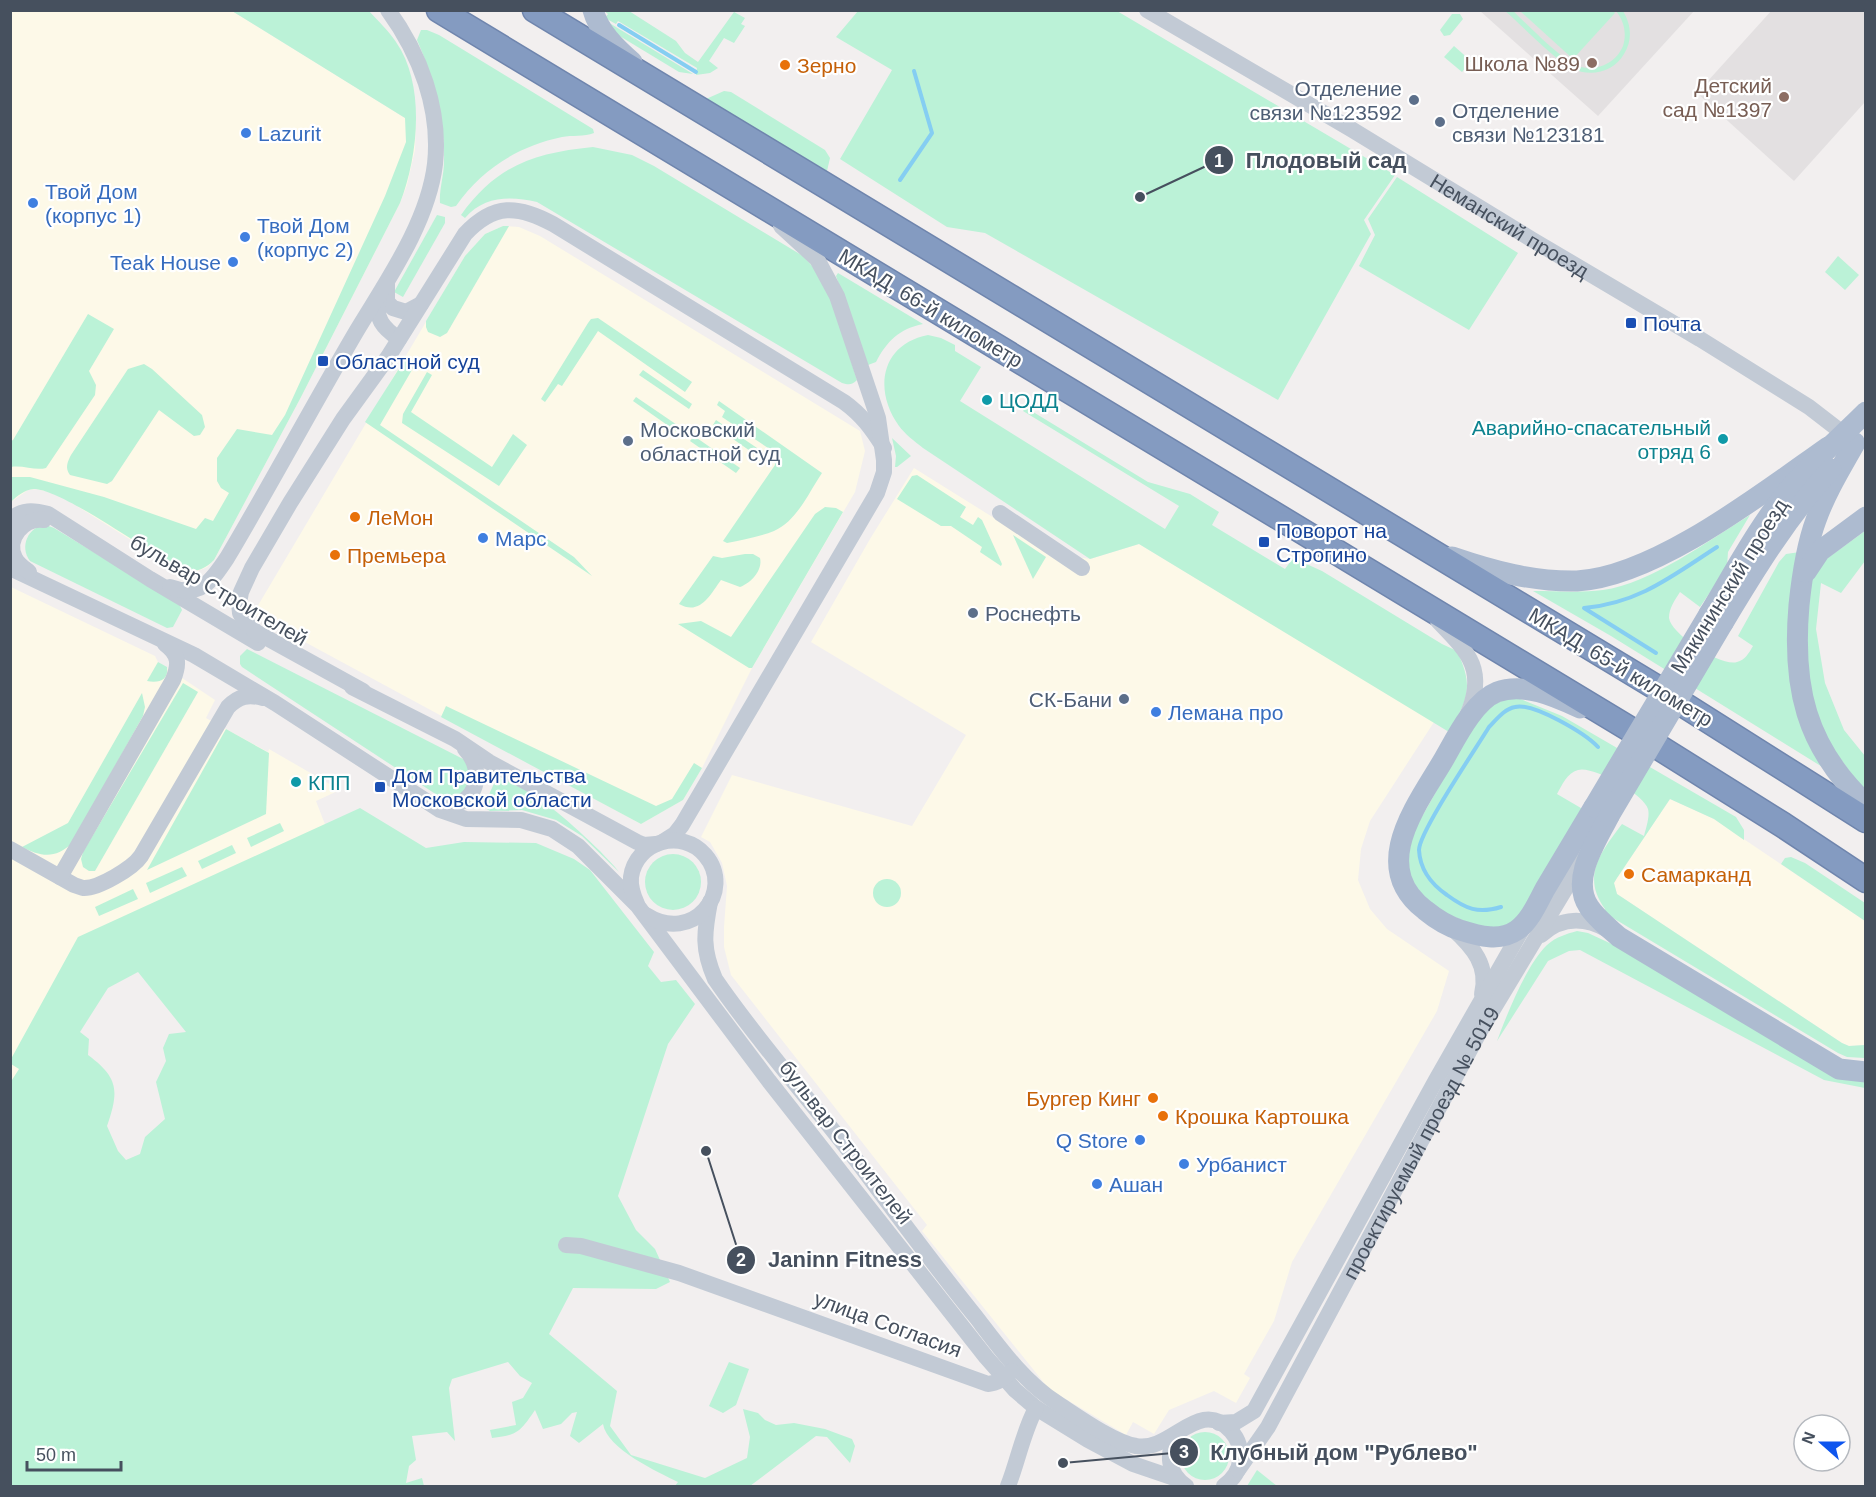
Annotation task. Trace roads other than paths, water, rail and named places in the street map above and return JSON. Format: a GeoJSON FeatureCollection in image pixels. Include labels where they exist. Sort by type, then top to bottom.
{"type":"FeatureCollection","features":[{"type":"Feature","properties":{"kind":"highway","name":"МКАД, 66-й километр"},"geometry":{"type":"LineString","coordinates":[[439,10],[1423,605]]}},
{"type":"Feature","properties":{"kind":"highway"},"geometry":{"type":"LineString","coordinates":[[535,10],[662,88]]}},
{"type":"Feature","properties":{"kind":"highway","name":"МКАД, 65-й километр"},"geometry":{"type":"LineString","coordinates":[[662,88],[1664,692],[1866,820]]}},
{"type":"Feature","properties":{"kind":"highway"},"geometry":{"type":"LineString","coordinates":[[1423,605],[1628,728],[1866,880]]}},
{"type":"Feature","properties":{"kind":"main road"},"geometry":{"type":"LineString","coordinates":[[593,10],[596,22],[616,48],[662,88]]}},
{"type":"Feature","properties":{"kind":"main road","name":"Мякининский проезд"},"geometry":{"type":"LineString","coordinates":[[1716,618],[1789,519],[1852,441],[1866,412]]}},
{"type":"Feature","properties":{"kind":"main road"},"geometry":{"type":"LineString","coordinates":[[1426,549],[1490,570],[1528,579],[1580,581],[1611,575],[1665,553],[1780,488],[1852,441]]}},
{"type":"Feature","properties":{"kind":"main road"},"geometry":{"type":"LineString","coordinates":[[1852,441],[1815,520],[1809,542],[1801,583],[1797,629],[1798,668],[1802,696],[1819,744],[1834,770],[1866,804]]}},
{"type":"Feature","properties":{"kind":"main road"},"geometry":{"type":"LineString","coordinates":[[1780,488],[1796,494],[1797,498],[1789,519]]}},
{"type":"Feature","properties":{"kind":"main road","name":"Мякининский проезд"},"geometry":{"type":"LineString","coordinates":[[1601,811],[1716,618],[1780,488]]}},
{"type":"Feature","properties":{"kind":"main road"},"geometry":{"type":"LineString","coordinates":[[1801,583],[1809,565],[1820,551],[1866,517]]}},
{"type":"Feature","properties":{"kind":"main road"},"geometry":{"type":"LineString","coordinates":[[1531,913],[1518,930],[1503,936],[1488,937],[1450,927],[1418,905],[1401,882],[1398,852],[1408,822],[1461,730],[1485,700],[1497,692],[1514,689],[1537,692],[1628,728]]}},
{"type":"Feature","properties":{"kind":"main road"},"geometry":{"type":"LineString","coordinates":[[1601,811],[1582,878],[1583,892],[1588,907],[1619,937],[1839,1069],[1866,1072]]}},
{"type":"Feature","properties":{"kind":"main road","name":"проектируемый проезд № 5019"},"geometry":{"type":"LineString","coordinates":[[1531,913],[1601,811]]}},
{"type":"Feature","properties":{"kind":"street"},"geometry":{"type":"LineString","coordinates":[[150,579],[183,591],[194,591],[205,586],[214,577],[257,509],[383,288],[426,204],[432,180],[435,149],[432,113],[422,72],[408,41],[388,10]]}},
{"type":"Feature","properties":{"kind":"street","name":"Неманский проезд"},"geometry":{"type":"LineString","coordinates":[[1148,10],[1700,339],[1809,406],[1852,441]]}},
{"type":"Feature","properties":{"kind":"street"},"geometry":{"type":"LineString","coordinates":[[660,842],[675,834],[682,825],[877,493],[884,472],[884,448],[878,418],[837,296],[829,279],[817,260],[797,240],[765,212],[728,185]]}},
{"type":"Feature","properties":{"kind":"street"},"geometry":{"type":"LineString","coordinates":[[363,692],[256,632],[245,622],[240,613],[241,592],[252,568],[290,502],[399,339],[465,234],[476,222],[488,214],[516,209],[532,213],[553,224],[844,402],[859,413],[884,448]]}},
{"type":"Feature","properties":{"kind":"street"},"geometry":{"type":"LineString","coordinates":[[383,288],[387,302],[393,308],[406,312],[421,303]]}},
{"type":"Feature","properties":{"kind":"street"},"geometry":{"type":"LineString","coordinates":[[383,288],[377,314],[380,323],[387,331],[399,339]]}},
{"type":"Feature","properties":{"kind":"street","name":"бульвар Строителей"},"geometry":{"type":"LineString","coordinates":[[10,520],[24,511],[35,510],[48,514],[150,579],[275,653],[363,692],[455,739],[489,762],[637,842],[644,845],[660,842],[686,842],[697,847],[712,866],[715,878],[704,929],[706,948],[715,979],[997,1345],[1028,1380],[1054,1401],[1119,1440],[1142,1447],[1160,1443],[1192,1423],[1210,1420],[1219,1423]]}},
{"type":"Feature","properties":{"kind":"street"},"geometry":{"type":"LineString","coordinates":[[1000,513],[1082,568]]}},
{"type":"Feature","properties":{"kind":"street","name":"бульвар Строителей"},"geometry":{"type":"LineString","coordinates":[[39,581],[14,557],[12,548],[14,538],[26,522],[36,519],[60,521]]}},
{"type":"Feature","properties":{"kind":"street","name":"бульвар Строителей"},"geometry":{"type":"LineString","coordinates":[[10,568],[194,655],[275,703],[440,810],[455,816],[477,820],[521,820],[552,830],[578,846],[656,921],[681,924],[703,912],[710,902]]}},
{"type":"Feature","properties":{"kind":"street"},"geometry":{"type":"LineString","coordinates":[[1423,605],[1461,644],[1472,660],[1476,677],[1475,694],[1461,730]]}},
{"type":"Feature","properties":{"kind":"street"},"geometry":{"type":"LineString","coordinates":[[60,877],[173,680],[178,662],[176,655],[158,638]]}},
{"type":"Feature","properties":{"kind":"street"},"geometry":{"type":"LineString","coordinates":[[10,849],[83,888],[93,886],[128,870],[136,864],[228,706],[235,700],[250,695],[275,703]]}},
{"type":"Feature","properties":{"kind":"street","name":"бульвар Строителей"},"geometry":{"type":"LineString","coordinates":[[419,798],[449,806],[462,802],[472,793],[477,780],[476,766],[471,754],[455,739]]}},
{"type":"Feature","properties":{"kind":"street","name":"проектируемый проезд № 5019"},"geometry":{"type":"LineString","coordinates":[[1230,1481],[1268,1427],[1480,1031],[1530,950],[1601,811]]}},
{"type":"Feature","properties":{"kind":"street","name":"бульвар Строителей"},"geometry":{"type":"LineString","coordinates":[[660,842],[644,852],[635,863],[631,877],[632,891],[641,909],[775,1089],[986,1357],[1036,1408],[1122,1459],[1181,1483]]}},
{"type":"Feature","properties":{"kind":"street","name":"проектируемый проезд № 5019"},"geometry":{"type":"LineString","coordinates":[[1219,1423],[1236,1422],[1254,1411],[1531,913]]}},
{"type":"Feature","properties":{"kind":"street"},"geometry":{"type":"LineString","coordinates":[[1530,950],[1543,933],[1567,920],[1581,920],[1599,925],[1619,937]]}},
{"type":"Feature","properties":{"kind":"street"},"geometry":{"type":"LineString","coordinates":[[1450,927],[1466,942],[1482,965],[1483,983],[1479,1004]]}},
{"type":"Feature","properties":{"kind":"street","name":"улица Согласия"},"geometry":{"type":"LineString","coordinates":[[566,1245],[581,1246],[679,1273],[988,1384],[1005,1378]]}},
{"type":"Feature","properties":{"kind":"street"},"geometry":{"type":"LineString","coordinates":[[1005,1378],[1016,1365]]}},
{"type":"Feature","properties":{"kind":"street"},"geometry":{"type":"LineString","coordinates":[[1008,1486],[1017,1465],[1025,1432],[1036,1408]]}},
{"type":"Feature","properties":{"kind":"street"},"geometry":{"type":"LineString","coordinates":[[1219,1423],[1229,1429],[1240,1449],[1241,1460],[1230,1481]]}},
{"type":"Feature","properties":{"kind":"street","name":"бульвар Строителей"},"geometry":{"type":"LineString","coordinates":[[1177,1434],[1171,1444],[1169,1456],[1171,1468],[1181,1483]]}},
{"type":"Feature","properties":{"kind":"waterway"},"geometry":{"type":"LineString","coordinates":[[619,25],[696,72]]}},
{"type":"Feature","properties":{"kind":"waterway"},"geometry":{"type":"LineString","coordinates":[[900,180],[932,133],[914,71]]}},
{"type":"Feature","properties":{"kind":"waterway"},"geometry":{"type":"LineString","coordinates":[[1656,653],[1584,608],[1604,605],[1638,594],[1670,578],[1717,547]]}},
{"type":"Feature","properties":{"kind":"waterway"},"geometry":{"type":"LineString","coordinates":[[1501,907],[1486,910],[1466,907],[1441,891],[1424,870],[1419,850],[1422,840],[1450,789],[1489,727],[1511,708],[1523,707],[1546,714],[1571,727],[1598,747]]}},
{"type":"Feature","properties":{"kind":"place","name":"Школа №89"},"geometry":{"type":"Point","coordinates":[1592,63]}},
{"type":"Feature","properties":{"kind":"place","name":"Зерно"},"geometry":{"type":"Point","coordinates":[785,65]}},
{"type":"Feature","properties":{"kind":"place","name":"Детский сад №1397"},"geometry":{"type":"Point","coordinates":[1784,97]}},
{"type":"Feature","properties":{"kind":"place","name":"Отделение связи №123592"},"geometry":{"type":"Point","coordinates":[1414,100]}},
{"type":"Feature","properties":{"kind":"place","name":"Отделение связи №123181"},"geometry":{"type":"Point","coordinates":[1440,122]}},
{"type":"Feature","properties":{"kind":"place","name":"Lazurit"},"geometry":{"type":"Point","coordinates":[246,133]}},
{"type":"Feature","properties":{"kind":"place","name":"Плодовый сад"},"geometry":{"type":"Point","coordinates":[1140,197]}},
{"type":"Feature","properties":{"kind":"place","name":"Твой Дом (корпус 1)"},"geometry":{"type":"Point","coordinates":[33,203]}},
{"type":"Feature","properties":{"kind":"place","name":"Твой Дом (корпус 2)"},"geometry":{"type":"Point","coordinates":[245,237]}},
{"type":"Feature","properties":{"kind":"place","name":"Teak House"},"geometry":{"type":"Point","coordinates":[233,262]}},
{"type":"Feature","properties":{"kind":"place","name":"Почта"},"geometry":{"type":"Point","coordinates":[1631,323]}},
{"type":"Feature","properties":{"kind":"place","name":"Областной суд"},"geometry":{"type":"Point","coordinates":[323,361]}},
{"type":"Feature","properties":{"kind":"place","name":"ЦОДД"},"geometry":{"type":"Point","coordinates":[987,400]}},
{"type":"Feature","properties":{"kind":"place","name":"Аварийно-спасательный отряд 6"},"geometry":{"type":"Point","coordinates":[1723,439]}},
{"type":"Feature","properties":{"kind":"place","name":"Московский областной суд"},"geometry":{"type":"Point","coordinates":[628,441]}},
{"type":"Feature","properties":{"kind":"place","name":"ЛеМон"},"geometry":{"type":"Point","coordinates":[355,517]}},
{"type":"Feature","properties":{"kind":"place","name":"Марс"},"geometry":{"type":"Point","coordinates":[483,538]}},
{"type":"Feature","properties":{"kind":"place","name":"Поворот на Строгино"},"geometry":{"type":"Point","coordinates":[1264,542]}},
{"type":"Feature","properties":{"kind":"place","name":"Премьера"},"geometry":{"type":"Point","coordinates":[335,555]}},
{"type":"Feature","properties":{"kind":"place","name":"Роснефть"},"geometry":{"type":"Point","coordinates":[973,613]}},
{"type":"Feature","properties":{"kind":"place","name":"СК-Бани"},"geometry":{"type":"Point","coordinates":[1124,699]}},
{"type":"Feature","properties":{"kind":"place","name":"Лемана про"},"geometry":{"type":"Point","coordinates":[1156,712]}},
{"type":"Feature","properties":{"kind":"place","name":"КПП"},"geometry":{"type":"Point","coordinates":[296,782]}},
{"type":"Feature","properties":{"kind":"place","name":"Дом Правительства Московской области"},"geometry":{"type":"Point","coordinates":[380,787]}},
{"type":"Feature","properties":{"kind":"place","name":"Самарканд"},"geometry":{"type":"Point","coordinates":[1629,874]}},
{"type":"Feature","properties":{"kind":"place","name":"Бургер Кинг"},"geometry":{"type":"Point","coordinates":[1153,1098]}},
{"type":"Feature","properties":{"kind":"place","name":"Крошка Картошка"},"geometry":{"type":"Point","coordinates":[1163,1116]}},
{"type":"Feature","properties":{"kind":"place","name":"Q Store"},"geometry":{"type":"Point","coordinates":[1140,1140]}},
{"type":"Feature","properties":{"kind":"place","name":"Janinn Fitness"},"geometry":{"type":"Point","coordinates":[706,1151]}},
{"type":"Feature","properties":{"kind":"place","name":"Урбанист"},"geometry":{"type":"Point","coordinates":[1184,1164]}},
{"type":"Feature","properties":{"kind":"place","name":"Ашан"},"geometry":{"type":"Point","coordinates":[1097,1184]}},
{"type":"Feature","properties":{"kind":"place","name":"Клубный дом \"Рублево\""},"geometry":{"type":"Point","coordinates":[1063,1463]}}]}
